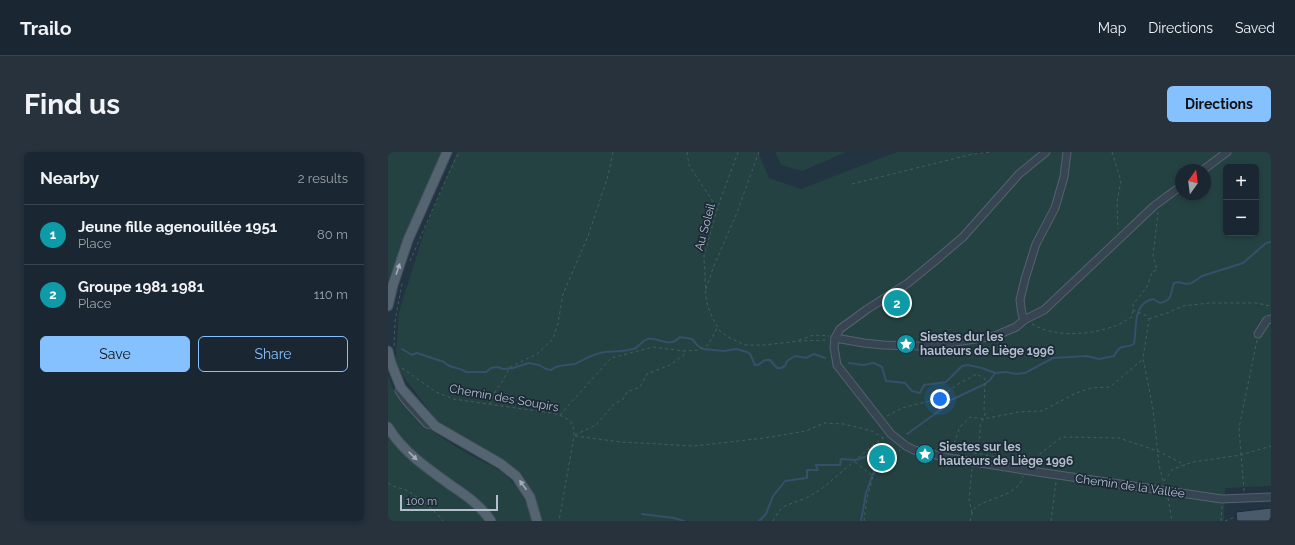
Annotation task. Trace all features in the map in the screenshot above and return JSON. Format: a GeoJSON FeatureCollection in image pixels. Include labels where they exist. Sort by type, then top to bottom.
{"type":"FeatureCollection","features":[{"type":"Feature","properties":{"kind":"main road"},"geometry":{"type":"LineString","coordinates":[[388,306],[393,285],[408,240],[447,152]]}},
{"type":"Feature","properties":{"kind":"main road"},"geometry":{"type":"LineString","coordinates":[[391,351],[391,362],[401,388],[435,426],[500,464],[512,473],[527,491],[533,504],[537,521]]}},
{"type":"Feature","properties":{"kind":"main road"},"geometry":{"type":"LineString","coordinates":[[388,427],[417,461],[470,498],[480,507],[491,521]]}},
{"type":"Feature","properties":{"kind":"lane"},"geometry":{"type":"LineString","coordinates":[[1046,152],[1019,174],[963,237],[942,256],[908,283],[849,322],[840,329],[835,338],[883,345],[926,345],[995,336],[1016,327],[1024,320],[1044,310],[1154,206],[1175,190]]}},
{"type":"Feature","properties":{"kind":"lane"},"geometry":{"type":"LineString","coordinates":[[1024,320],[1020,300],[1025,279],[1036,244],[1055,208],[1064,177],[1067,152]]}},
{"type":"Feature","properties":{"kind":"lane"},"geometry":{"type":"LineString","coordinates":[[1211,164],[1227,152]]}},
{"type":"Feature","properties":{"kind":"lane"},"geometry":{"type":"LineString","coordinates":[[1258,334],[1267,319]]}},
{"type":"Feature","properties":{"kind":"lane","name":"Chemin de la Vallée"},"geometry":{"type":"LineString","coordinates":[[835,338],[834,347],[837,365],[891,434],[906,446],[914,450],[949,458],[1222,499],[1271,497]]}},
{"type":"Feature","properties":{"kind":"lane"},"geometry":{"type":"LineString","coordinates":[[388,365],[400,392],[406,400],[426,424],[435,426]]}},
{"type":"Feature","properties":{"kind":"path"},"geometry":{"type":"LineString","coordinates":[[409,263],[459,152]]}},
{"type":"Feature","properties":{"kind":"path"},"geometry":{"type":"LineString","coordinates":[[490,404],[497,388],[510,367],[537,354],[553,339],[558,323],[563,294],[588,236],[608,176],[613,152]]}},
{"type":"Feature","properties":{"kind":"path"},"geometry":{"type":"LineString","coordinates":[[687,152],[689,165],[717,209]]}},
{"type":"Feature","properties":{"kind":"path","name":"Au Soleil"},"geometry":{"type":"LineString","coordinates":[[738,152],[717,209],[704,256],[708,307],[717,327],[728,337],[745,345],[829,340],[835,338]]}},
{"type":"Feature","properties":{"kind":"path"},"geometry":{"type":"LineString","coordinates":[[706,290],[711,273],[736,215],[759,152]]}},
{"type":"Feature","properties":{"kind":"path"},"geometry":{"type":"LineString","coordinates":[[852,184],[973,154],[992,152]]}},
{"type":"Feature","properties":{"kind":"path"},"geometry":{"type":"LineString","coordinates":[[1112,152],[1121,181],[1117,202],[1119,239]]}},
{"type":"Feature","properties":{"kind":"path"},"geometry":{"type":"LineString","coordinates":[[1024,320],[1040,329],[1050,332],[1080,334],[1116,326],[1132,317],[1134,311],[1133,304],[1147,287],[1152,272],[1157,270],[1153,256],[1158,214],[1154,206]]}},
{"type":"Feature","properties":{"kind":"path"},"geometry":{"type":"LineString","coordinates":[[391,351],[402,282]]}},
{"type":"Feature","properties":{"kind":"path"},"geometry":{"type":"LineString","coordinates":[[1149,319],[1183,306],[1208,303],[1256,303],[1271,306]]}},
{"type":"Feature","properties":{"kind":"path"},"geometry":{"type":"LineString","coordinates":[[1134,311],[1146,315],[1149,319],[1143,358],[1153,408],[1159,464],[1164,481],[1163,490],[1168,497],[1172,521]]}},
{"type":"Feature","properties":{"kind":"path"},"geometry":{"type":"LineString","coordinates":[[560,415],[611,358],[653,347],[699,350],[708,345],[717,327]]}},
{"type":"Feature","properties":{"kind":"path"},"geometry":{"type":"LineString","coordinates":[[1245,498],[1239,428],[1258,334]]}},
{"type":"Feature","properties":{"kind":"path"},"geometry":{"type":"LineString","coordinates":[[797,341],[814,335],[835,338]]}},
{"type":"Feature","properties":{"kind":"path"},"geometry":{"type":"LineString","coordinates":[[574,436],[596,425],[613,405],[623,399],[627,392],[640,388],[648,374],[670,365],[684,355],[684,350]]}},
{"type":"Feature","properties":{"kind":"path"},"geometry":{"type":"LineString","coordinates":[[949,458],[960,427],[970,417],[983,419],[1019,412],[1042,411],[1091,388],[1110,387],[1143,358]]}},
{"type":"Feature","properties":{"kind":"path","name":"Chemin des Soupirs"},"geometry":{"type":"LineString","coordinates":[[399,365],[422,383],[446,397],[461,401],[560,415],[572,423],[574,436]]}},
{"type":"Feature","properties":{"kind":"path"},"geometry":{"type":"LineString","coordinates":[[889,420],[886,416],[902,408],[937,399],[960,383],[978,374],[985,379],[985,415],[980,426],[980,436],[973,461],[969,499],[972,513]]}},
{"type":"Feature","properties":{"kind":"path"},"geometry":{"type":"LineString","coordinates":[[574,436],[621,442],[694,446],[771,437],[806,431],[824,423],[844,424],[872,431],[883,438]]}},
{"type":"Feature","properties":{"kind":"path"},"geometry":{"type":"LineString","coordinates":[[773,521],[779,511],[785,506],[806,498],[820,490],[883,438],[891,434]]}},
{"type":"Feature","properties":{"kind":"path"},"geometry":{"type":"LineString","coordinates":[[559,521],[574,436]]}},
{"type":"Feature","properties":{"kind":"path"},"geometry":{"type":"LineString","coordinates":[[970,521],[975,508],[1001,497],[1020,484],[1025,470],[1041,453],[1062,437],[1119,438],[1158,451],[1185,465]]}},
{"type":"Feature","properties":{"kind":"path"},"geometry":{"type":"LineString","coordinates":[[864,521],[867,498],[873,476],[882,462],[906,446]]}},
{"type":"Feature","properties":{"kind":"path"},"geometry":{"type":"LineString","coordinates":[[1164,481],[1173,469],[1193,462],[1241,455],[1271,446]]}},
{"type":"Feature","properties":{"kind":"path"},"geometry":{"type":"LineString","coordinates":[[934,448],[952,449],[1009,460]]}},
{"type":"Feature","properties":{"kind":"path"},"geometry":{"type":"LineString","coordinates":[[855,461],[873,476]]}},
{"type":"Feature","properties":{"kind":"path"},"geometry":{"type":"LineString","coordinates":[[1051,521],[1057,475]]}},
{"type":"Feature","properties":{"kind":"path"},"geometry":{"type":"LineString","coordinates":[[388,483],[394,488],[406,490],[437,513],[444,521]]}},
{"type":"Feature","properties":{"kind":"path"},"geometry":{"type":"LineString","coordinates":[[1221,521],[1222,499]]}},
{"type":"Feature","properties":{"kind":"path"},"geometry":{"type":"LineString","coordinates":[[1225,521],[1235,517]]}},
{"type":"Feature","properties":{"kind":"green space"},"geometry":{"type":"Polygon","coordinates":[[[388,152],[442,152],[408,230],[396,268],[392,270],[388,282],[388,152]]]}},
{"type":"Feature","properties":{"kind":"green space"},"geometry":{"type":"Polygon","coordinates":[[[457,152],[758,152],[769,178],[801,189],[897,152],[974,152],[975,154],[991,152],[1271,152],[1271,486],[1225,488],[1224,521],[539,521],[535,498],[513,470],[440,425],[395,365],[399,312],[426,226],[457,152]]]}},
{"type":"Feature","properties":{"kind":"green space"},"geometry":{"type":"Polygon","coordinates":[[[775,152],[846,152],[802,171],[781,165],[775,152]]]}},
{"type":"Feature","properties":{"kind":"green space"},"geometry":{"type":"Polygon","coordinates":[[[388,375],[392,387],[403,403],[429,429],[461,450],[503,472],[528,499],[532,521],[388,521],[388,375]]]}},
{"type":"Feature","properties":{"kind":"water"},"geometry":{"type":"Polygon","coordinates":[[[881,443],[889,447],[892,451],[891,454],[881,456],[878,466],[872,464],[878,445],[881,443]]]}},
{"type":"Feature","properties":{"kind":"building"},"geometry":{"type":"Polygon","coordinates":[[[1271,508],[1271,521],[1237,521],[1236,512],[1271,508]]]}},
{"type":"Feature","properties":{"kind":"waterway"},"geometry":{"type":"LineString","coordinates":[[849,363],[863,365],[874,363],[882,367],[886,381],[905,383],[912,391],[920,393],[924,385],[946,382],[962,366],[968,365],[995,373],[1006,372],[1016,374],[1025,373],[1053,358],[1087,356],[1099,359],[1114,356],[1121,347],[1131,346],[1134,344],[1137,317],[1146,301],[1153,299],[1160,303],[1164,302],[1169,298],[1174,283],[1192,283],[1202,276],[1243,263],[1266,243],[1271,242]]}},
{"type":"Feature","properties":{"kind":"waterway"},"geometry":{"type":"LineString","coordinates":[[402,349],[412,355],[417,353],[444,362],[449,366],[466,372],[486,372],[491,368],[513,368],[529,363],[551,370],[559,366],[574,364],[593,355],[636,348],[643,341],[648,339],[672,342],[680,337],[692,339],[703,349],[724,351],[736,349],[747,352],[750,354],[755,365],[758,365],[765,360],[770,360],[777,368],[781,368],[785,366],[787,361],[795,356],[806,358],[814,354],[825,358]]}},
{"type":"Feature","properties":{"kind":"waterway"},"geometry":{"type":"LineString","coordinates":[[907,434],[946,406],[951,400],[985,384],[995,373]]}},
{"type":"Feature","properties":{"kind":"waterway"},"geometry":{"type":"LineString","coordinates":[[759,521],[766,514],[773,496],[785,481],[807,478],[807,470],[818,470],[816,465],[840,465],[841,459],[856,460],[876,453]]}},
{"type":"Feature","properties":{"kind":"waterway"},"geometry":{"type":"LineString","coordinates":[[861,521],[866,493],[877,463]]}},
{"type":"Feature","properties":{"kind":"waterway"},"geometry":{"type":"LineString","coordinates":[[642,514],[674,518],[684,521]]}},
{"type":"Feature","properties":{"kind":"place","name":"Groupe 1981 1981"},"geometry":{"type":"Point","coordinates":[897,303]}},
{"type":"Feature","properties":{"kind":"place","name":"Siestes dur les hauteurs de Liège 1996"},"geometry":{"type":"Point","coordinates":[906,344]}},
{"type":"Feature","properties":{"kind":"place","name":"Siestes sur les hauteurs de Liège 1996"},"geometry":{"type":"Point","coordinates":[925,454]}},
{"type":"Feature","properties":{"kind":"place","name":"Jeune fille agenouillée 1951"},"geometry":{"type":"Point","coordinates":[882,458]}}]}
